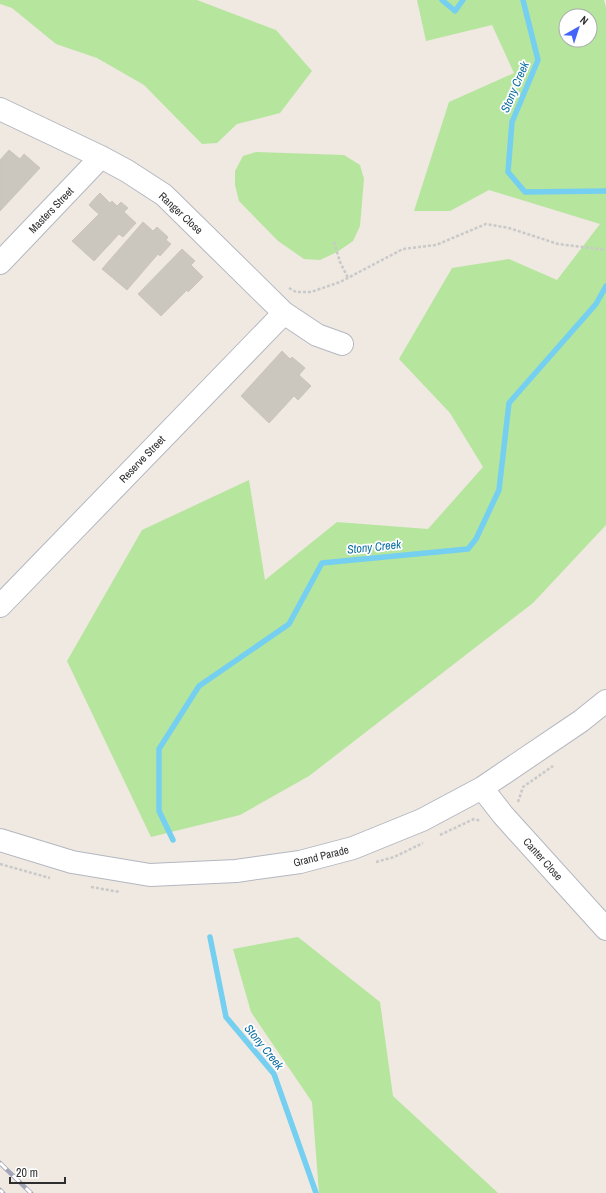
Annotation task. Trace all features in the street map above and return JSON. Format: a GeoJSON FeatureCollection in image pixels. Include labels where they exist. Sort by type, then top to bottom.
{"type":"FeatureCollection","features":[{"type":"Feature","properties":{"kind":"street","name":"Ranger Close"},"geometry":{"type":"LineString","coordinates":[[0,109],[101,157],[127,171],[164,195],[284,313],[317,335],[342,344]]}},
{"type":"Feature","properties":{"kind":"street","name":"Masters Street"},"geometry":{"type":"LineString","coordinates":[[0,262],[101,157]]}},
{"type":"Feature","properties":{"kind":"street","name":"Reserve Street"},"geometry":{"type":"LineString","coordinates":[[0,606],[284,313]]}},
{"type":"Feature","properties":{"kind":"street","name":"Grand Parade"},"geometry":{"type":"LineString","coordinates":[[0,840],[72,862],[150,875],[236,871],[300,862],[353,848],[422,820],[482,788],[582,721],[606,701]]}},
{"type":"Feature","properties":{"kind":"street","name":"Canter Close"},"geometry":{"type":"LineString","coordinates":[[482,788],[503,815],[606,929]]}},
{"type":"Feature","properties":{"kind":"path"},"geometry":{"type":"LineString","coordinates":[[286,286],[296,292],[311,292],[348,278],[403,249],[436,245],[486,224],[509,228],[558,244],[606,250]]}},
{"type":"Feature","properties":{"kind":"path"},"geometry":{"type":"LineString","coordinates":[[334,242],[340,262],[348,278]]}},
{"type":"Feature","properties":{"kind":"path"},"geometry":{"type":"LineString","coordinates":[[517,803],[520,801],[523,788],[560,762]]}},
{"type":"Feature","properties":{"kind":"green space"},"geometry":{"type":"Polygon","coordinates":[[[0,0],[197,0],[276,30],[312,71],[280,113],[237,124],[217,143],[202,144],[144,85],[97,58],[56,44],[12,8],[0,4],[0,0]]]}},
{"type":"Feature","properties":{"kind":"green space"},"geometry":{"type":"Polygon","coordinates":[[[417,0],[604,0],[606,7],[606,525],[533,603],[309,776],[240,815],[151,837],[67,661],[142,530],[249,480],[265,580],[337,522],[428,529],[483,467],[450,413],[399,359],[452,268],[509,259],[557,280],[600,224],[489,190],[450,211],[414,211],[449,102],[514,73],[492,25],[426,41],[417,0]]]}},
{"type":"Feature","properties":{"kind":"green space"},"geometry":{"type":"Polygon","coordinates":[[[256,152],[344,155],[360,165],[364,179],[360,226],[353,241],[337,252],[320,260],[304,259],[278,241],[239,201],[235,185],[235,171],[243,156],[256,152]]]}},
{"type":"Feature","properties":{"kind":"green space"},"geometry":{"type":"Polygon","coordinates":[[[298,937],[380,1002],[393,1096],[498,1193],[319,1193],[312,1102],[251,1012],[233,949],[298,937]]]}},
{"type":"Feature","properties":{"kind":"building"},"geometry":{"type":"Polygon","coordinates":[[[9,150],[20,159],[24,154],[40,168],[0,211],[0,160],[9,150]]]}},
{"type":"Feature","properties":{"kind":"building"},"geometry":{"type":"Polygon","coordinates":[[[100,193],[110,203],[112,201],[117,206],[121,202],[128,208],[124,212],[136,223],[123,237],[119,234],[94,261],[72,241],[99,214],[89,205],[100,193]]]}},
{"type":"Feature","properties":{"kind":"building"},"geometry":{"type":"Polygon","coordinates":[[[100,193],[110,203],[99,214],[89,205],[100,193]]]}},
{"type":"Feature","properties":{"kind":"building"},"geometry":{"type":"Polygon","coordinates":[[[143,222],[153,231],[157,227],[168,237],[166,240],[171,244],[160,256],[158,254],[127,290],[102,269],[143,222]]]}},
{"type":"Feature","properties":{"kind":"building"},"geometry":{"type":"Polygon","coordinates":[[[182,249],[195,261],[191,265],[203,277],[188,292],[187,290],[161,316],[138,294],[182,249]]]}},
{"type":"Feature","properties":{"kind":"building"},"geometry":{"type":"Polygon","coordinates":[[[282,351],[290,359],[292,357],[305,368],[299,375],[311,386],[298,400],[294,396],[269,423],[241,396],[282,351]]]}},
{"type":"Feature","properties":{"kind":"waterway","name":"Stony Creek"},"geometry":{"type":"LineString","coordinates":[[442,0],[455,11],[463,0]]}},
{"type":"Feature","properties":{"kind":"waterway","name":"Stony Creek"},"geometry":{"type":"LineString","coordinates":[[523,0],[538,60],[512,122],[508,172],[525,192],[606,191]]}},
{"type":"Feature","properties":{"kind":"waterway","name":"Stony Creek"},"geometry":{"type":"LineString","coordinates":[[173,840],[159,811],[159,749],[199,686],[289,624],[322,563],[468,549],[476,539],[499,490],[509,403],[596,304],[606,286]]}},
{"type":"Feature","properties":{"kind":"waterway","name":"Stony Creek"},"geometry":{"type":"LineString","coordinates":[[210,937],[226,1017],[274,1074],[316,1193]]}},
{"type":"Feature","properties":{"kind":"railway"},"geometry":{"type":"LineString","coordinates":[[0,1163],[31,1193]]}},
{"type":"Feature","properties":{"kind":"railway"},"geometry":{"type":"LineString","coordinates":[[0,1190],[3,1193]]}}]}
